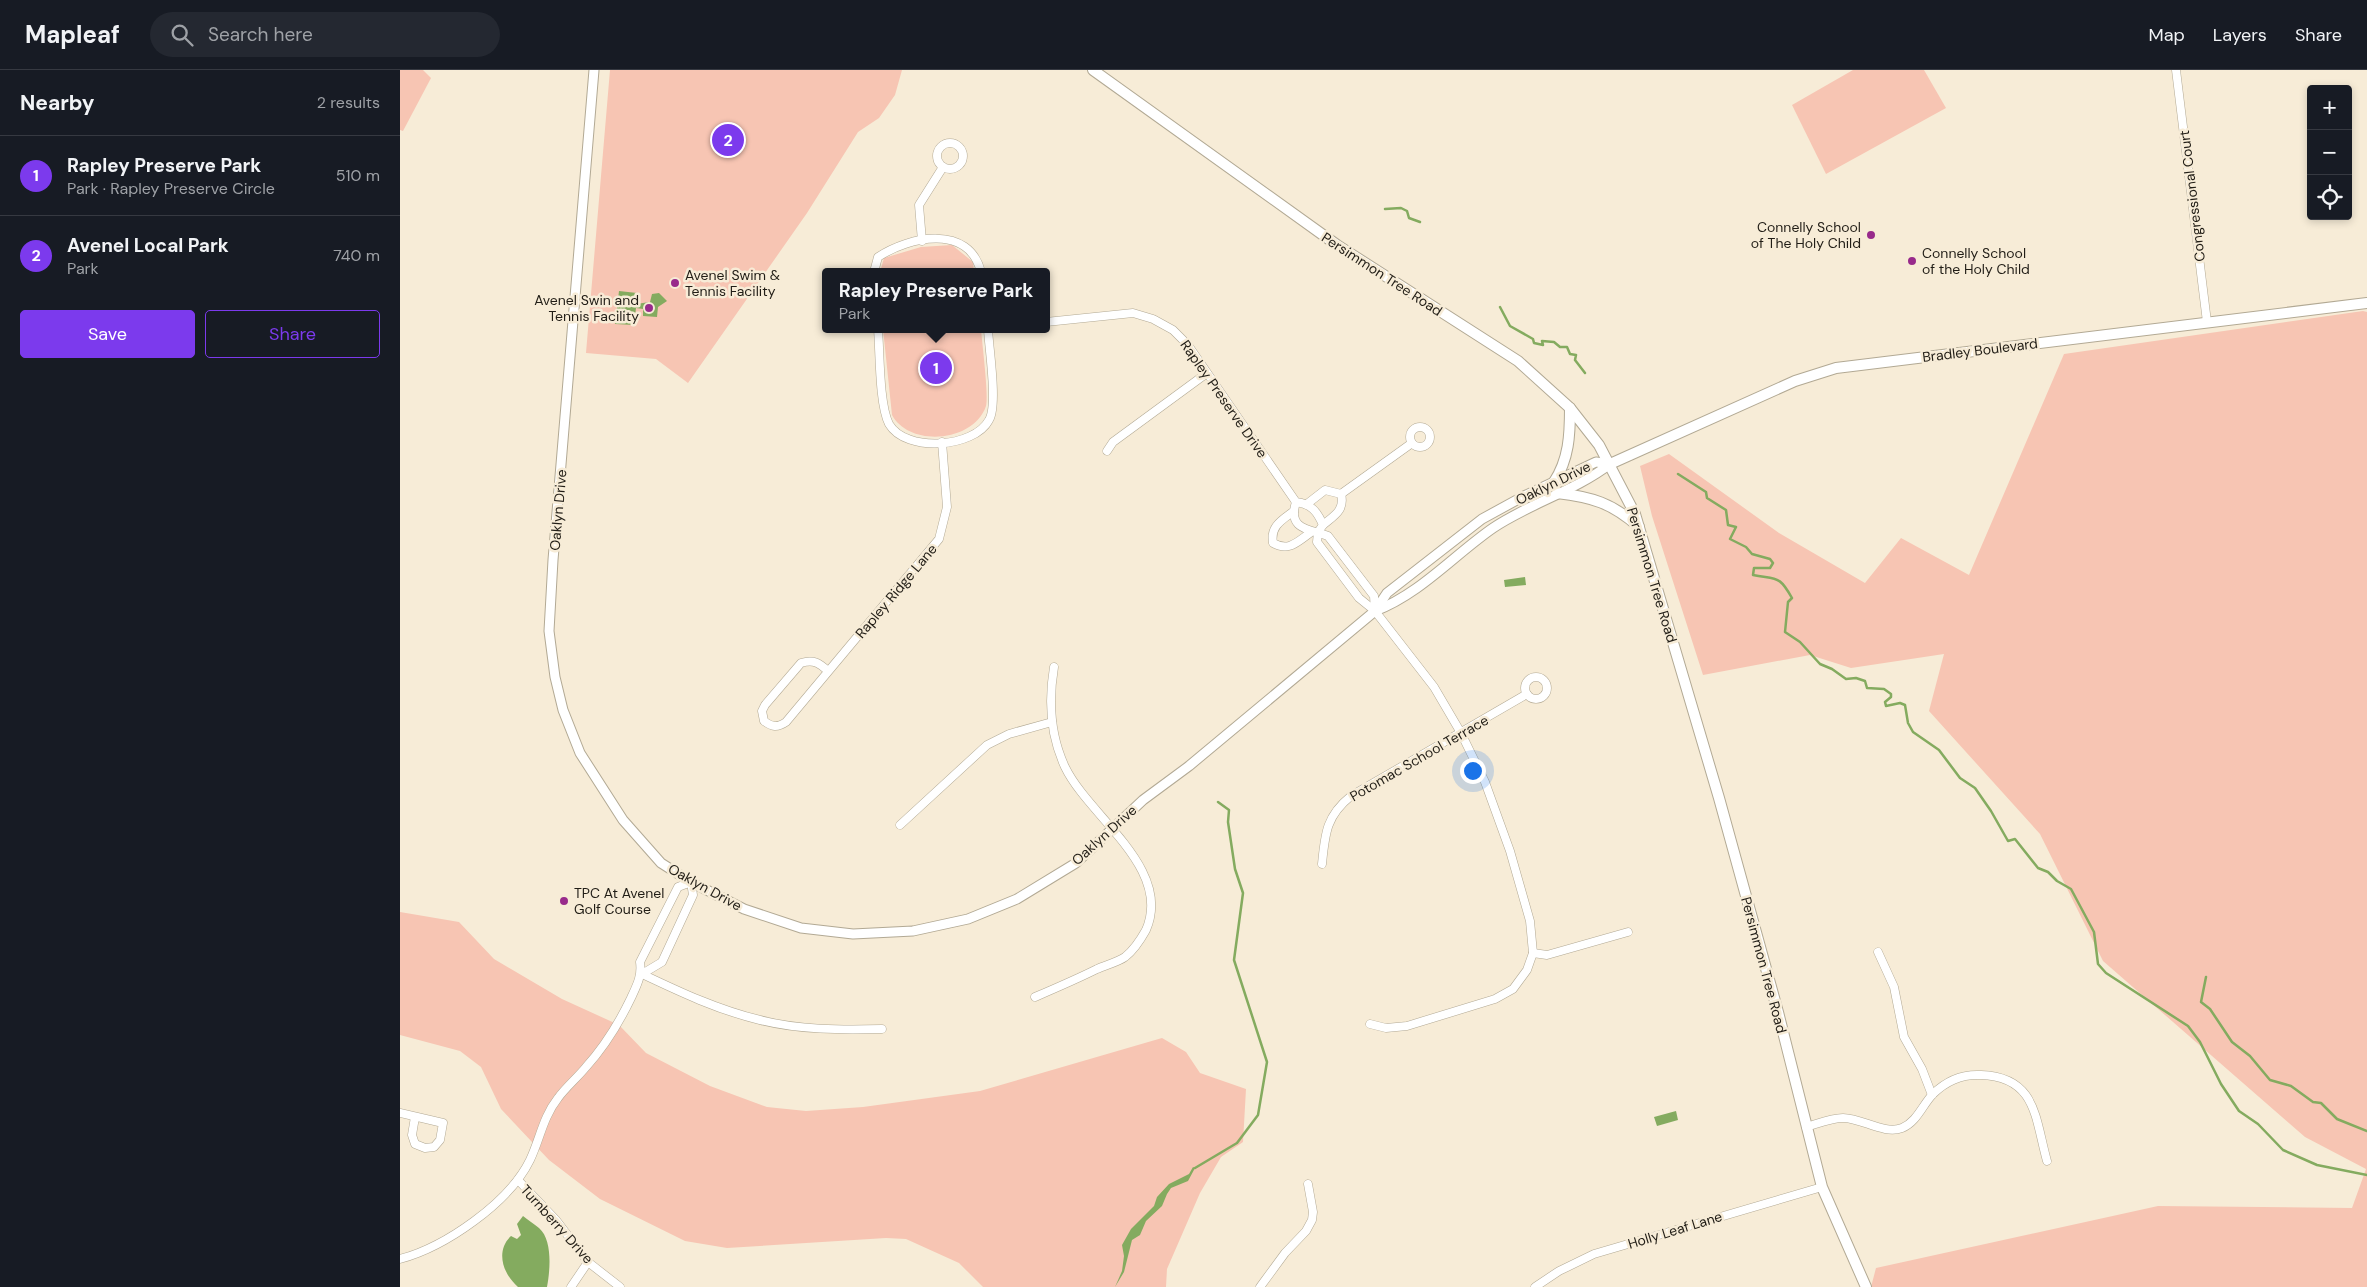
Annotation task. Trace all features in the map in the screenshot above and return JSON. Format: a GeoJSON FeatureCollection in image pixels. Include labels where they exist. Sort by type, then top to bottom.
{"type":"FeatureCollection","features":[{"type":"Feature","properties":{"kind":"main road","name":"Persimmon Tree Road"},"geometry":{"type":"LineString","coordinates":[[1092,70],[1337,245],[1518,361],[1570,408],[1599,445],[1635,514],[1719,798],[1778,1012],[1822,1187],[1866,1287]]}},
{"type":"Feature","properties":{"kind":"main road","name":"Bradley Boulevard"},"geometry":{"type":"LineString","coordinates":[[1610,464],[1795,381],[1836,368],[2367,303]]}},
{"type":"Feature","properties":{"kind":"main road"},"geometry":{"type":"LineString","coordinates":[[1554,482],[1565,460],[1570,439],[1570,408]]}},
{"type":"Feature","properties":{"kind":"main road"},"geometry":{"type":"LineString","coordinates":[[1557,493],[1590,497],[1620,510],[1639,527]]}},
{"type":"Feature","properties":{"kind":"street","name":"Oaklyn Drive"},"geometry":{"type":"LineString","coordinates":[[594,70],[549,631],[555,677],[563,710],[580,753],[611,804],[645,846],[661,863],[691,882],[744,909],[801,928],[853,934],[913,931],[968,919],[1017,899],[1076,863],[1112,828],[1375,611],[1387,593],[1482,519],[1596,462],[1610,464]]}},
{"type":"Feature","properties":{"kind":"street","name":"Congressional Court"},"geometry":{"type":"LineString","coordinates":[[2176,70],[2207,322]]}},
{"type":"Feature","properties":{"kind":"street"},"geometry":{"type":"LineString","coordinates":[[922,241],[919,205],[942,166]]}},
{"type":"Feature","properties":{"kind":"street"},"geometry":{"type":"LineString","coordinates":[[875,268],[878,257],[890,249],[906,243],[944,238],[961,243],[978,258],[980,268]]}},
{"type":"Feature","properties":{"kind":"street","name":"Rapley Preserve Drive"},"geometry":{"type":"LineString","coordinates":[[1050,322],[1133,313],[1152,319],[1173,330],[1188,345],[1296,502]]}},
{"type":"Feature","properties":{"kind":"street"},"geometry":{"type":"LineString","coordinates":[[878,333],[884,407],[890,424],[902,436],[919,442],[957,442],[977,434],[990,420],[994,404],[988,333]]}},
{"type":"Feature","properties":{"kind":"street"},"geometry":{"type":"LineString","coordinates":[[1107,451],[1113,442],[1207,373]]}},
{"type":"Feature","properties":{"kind":"street","name":"Rapley Ridge Lane"},"geometry":{"type":"LineString","coordinates":[[828,671],[818,662],[810,660],[802,663],[765,705],[762,711],[764,721],[770,726],[779,726],[786,722],[939,539],[947,507],[942,442]]}},
{"type":"Feature","properties":{"kind":"street"},"geometry":{"type":"LineString","coordinates":[[1307,504],[1325,490],[1341,494],[1412,443]]}},
{"type":"Feature","properties":{"kind":"street","name":"Oaklyn Drive"},"geometry":{"type":"LineString","coordinates":[[1375,611],[1396,603],[1493,528],[1600,472],[1610,464]]}},
{"type":"Feature","properties":{"kind":"street"},"geometry":{"type":"LineString","coordinates":[[1294,511],[1274,526],[1272,534],[1274,543],[1281,547],[1289,547],[1317,530],[1341,510],[1343,503],[1341,494]]}},
{"type":"Feature","properties":{"kind":"street"},"geometry":{"type":"LineString","coordinates":[[1370,1024],[1386,1028],[1407,1026],[1496,999],[1519,983],[1533,953],[1530,921],[1510,850],[1485,782],[1461,733],[1434,687],[1375,611],[1359,598],[1317,542],[1317,530],[1317,512],[1307,504],[1296,502],[1294,511],[1299,525],[1317,530],[1328,536],[1374,596],[1375,611]]}},
{"type":"Feature","properties":{"kind":"street"},"geometry":{"type":"LineString","coordinates":[[1035,997],[1125,957],[1141,939],[1150,920],[1152,897],[1144,873],[1066,769],[1054,740],[1050,695],[1054,667]]}},
{"type":"Feature","properties":{"kind":"street","name":"Potomac School Terrace"},"geometry":{"type":"LineString","coordinates":[[1322,864],[1326,827],[1340,805],[1527,694]]}},
{"type":"Feature","properties":{"kind":"street"},"geometry":{"type":"LineString","coordinates":[[900,825],[986,745],[1010,734],[1052,722]]}},
{"type":"Feature","properties":{"kind":"street"},"geometry":{"type":"LineString","coordinates":[[400,1259],[419,1254],[458,1233],[480,1216],[518,1180],[530,1160],[546,1116],[558,1097],[586,1067],[619,1025],[642,974],[640,962],[678,887],[691,882],[693,895],[662,962],[642,974]]}},
{"type":"Feature","properties":{"kind":"street"},"geometry":{"type":"LineString","coordinates":[[1533,953],[1547,955],[1628,932]]}},
{"type":"Feature","properties":{"kind":"street"},"geometry":{"type":"LineString","coordinates":[[1878,952],[1894,987],[1904,1038],[1922,1069],[1932,1095]]}},
{"type":"Feature","properties":{"kind":"street"},"geometry":{"type":"LineString","coordinates":[[642,974],[710,1005],[760,1020],[841,1030],[882,1029]]}},
{"type":"Feature","properties":{"kind":"street"},"geometry":{"type":"LineString","coordinates":[[1806,1127],[1841,1118],[1866,1122],[1886,1129],[1903,1128],[1918,1115],[1932,1095],[1946,1084],[1967,1074],[1994,1075],[2013,1082],[2024,1091],[2033,1104],[2047,1161]]}},
{"type":"Feature","properties":{"kind":"street"},"geometry":{"type":"LineString","coordinates":[[400,1114],[416,1117],[443,1123],[440,1140],[434,1147],[425,1148],[415,1144],[412,1136],[416,1117]]}},
{"type":"Feature","properties":{"kind":"street","name":"Turnberry Drive"},"geometry":{"type":"LineString","coordinates":[[518,1180],[556,1220],[588,1262],[620,1287]]}},
{"type":"Feature","properties":{"kind":"street"},"geometry":{"type":"LineString","coordinates":[[1260,1287],[1285,1253],[1306,1231],[1312,1220],[1313,1212],[1308,1184]]}},
{"type":"Feature","properties":{"kind":"street","name":"Holly Leaf Lane"},"geometry":{"type":"LineString","coordinates":[[1535,1287],[1559,1271],[1594,1254],[1822,1187]]}},
{"type":"Feature","properties":{"kind":"street"},"geometry":{"type":"LineString","coordinates":[[571,1287],[588,1262]]}},
{"type":"Feature","properties":{"kind":"shaded area"},"geometry":{"type":"Polygon","coordinates":[[[400,70],[423,70],[431,78],[403,131],[400,130],[400,70]]]}},
{"type":"Feature","properties":{"kind":"shaded area"},"geometry":{"type":"Polygon","coordinates":[[[610,70],[902,70],[895,95],[879,118],[858,132],[807,213],[688,383],[656,359],[586,353],[610,70]]]}},
{"type":"Feature","properties":{"kind":"shaded area"},"geometry":{"type":"Polygon","coordinates":[[[1853,70],[1924,70],[1946,108],[1826,174],[1792,105],[1853,70]]]}},
{"type":"Feature","properties":{"kind":"shaded area"},"geometry":{"type":"Polygon","coordinates":[[[952,245],[973,262],[974,268],[881,268],[884,258],[921,247],[952,245]]]}},
{"type":"Feature","properties":{"kind":"shaded area","name":"Avenel Swin and Tennis Facility"},"geometry":{"type":"Polygon","coordinates":[[[619,291],[637,293],[636,304],[650,302],[652,294],[659,293],[667,301],[658,307],[657,317],[643,316],[643,309],[636,308],[634,325],[615,324],[619,291]]]}},
{"type":"Feature","properties":{"kind":"shaded area"},"geometry":{"type":"Polygon","coordinates":[[[2363,311],[2367,312],[2367,1287],[1871,1287],[1876,1268],[2158,1206],[2352,1208],[2366,1169],[2305,1137],[2103,961],[2040,834],[1929,711],[1944,654],[1851,668],[1810,655],[1703,675],[1652,516],[1640,466],[1669,454],[1779,533],[1865,583],[1901,538],[1969,575],[2064,354],[2363,311]]]}},
{"type":"Feature","properties":{"kind":"shaded area"},"geometry":{"type":"Polygon","coordinates":[[[883,333],[981,333],[987,401],[979,418],[969,427],[956,433],[926,436],[913,433],[901,426],[892,415],[883,333]]]}},
{"type":"Feature","properties":{"kind":"shaded area"},"geometry":{"type":"Polygon","coordinates":[[[1525,577],[1526,585],[1505,587],[1504,580],[1525,577]]]}},
{"type":"Feature","properties":{"kind":"shaded area"},"geometry":{"type":"Polygon","coordinates":[[[400,912],[459,922],[494,959],[562,999],[619,1025],[646,1053],[710,1086],[767,1107],[806,1111],[863,1107],[980,1091],[1162,1038],[1186,1052],[1200,1073],[1246,1089],[1243,1142],[1221,1157],[1200,1193],[1167,1269],[1166,1287],[983,1287],[959,1263],[906,1239],[886,1238],[727,1248],[685,1241],[600,1199],[549,1160],[501,1109],[481,1067],[460,1051],[400,1035],[400,912]]]}},
{"type":"Feature","properties":{"kind":"shaded area"},"geometry":{"type":"Polygon","coordinates":[[[1676,1111],[1678,1120],[1657,1126],[1654,1117],[1676,1111]]]}},
{"type":"Feature","properties":{"kind":"shaded area"},"geometry":{"type":"Polygon","coordinates":[[[1193,1167],[1195,1168],[1188,1181],[1171,1188],[1162,1206],[1146,1221],[1140,1235],[1132,1240],[1124,1272],[1115,1287],[1122,1271],[1124,1256],[1122,1245],[1131,1229],[1154,1206],[1157,1197],[1169,1184],[1189,1174],[1193,1167]]]}},
{"type":"Feature","properties":{"kind":"shaded area"},"geometry":{"type":"Polygon","coordinates":[[[523,1216],[539,1228],[547,1240],[549,1273],[547,1287],[518,1287],[508,1276],[505,1269],[502,1255],[503,1248],[511,1236],[517,1239],[521,1235],[517,1224],[523,1216]]]}},
{"type":"Feature","properties":{"kind":"waterway"},"geometry":{"type":"LineString","coordinates":[[1385,209],[1401,208],[1407,211],[1409,218],[1420,222]]}},
{"type":"Feature","properties":{"kind":"waterway"},"geometry":{"type":"LineString","coordinates":[[1500,307],[1510,326],[1533,339],[1534,343],[1543,345],[1542,341],[1554,342],[1560,347],[1567,347],[1570,354],[1576,355],[1575,360],[1585,373]]}},
{"type":"Feature","properties":{"kind":"waterway"},"geometry":{"type":"LineString","coordinates":[[1678,474],[1706,492],[1707,498],[1726,510],[1728,525],[1736,527],[1730,539],[1746,547],[1752,554],[1770,559],[1773,563],[1770,568],[1754,568],[1753,575],[1773,578],[1781,582],[1792,598],[1788,602],[1785,632],[1800,642],[1820,664],[1832,669],[1846,679],[1856,678],[1865,681],[1867,688],[1884,689],[1891,694],[1891,697],[1885,702],[1886,706],[1900,703],[1905,705],[1908,723],[1913,732],[1939,750],[1960,778],[1975,788],[2008,841],[2015,839],[2038,868],[2048,872],[2057,881],[2071,889],[2094,932],[2098,964],[2106,973],[2188,1026],[2200,1042],[2221,1084],[2239,1111],[2258,1124],[2283,1150],[2317,1165],[2367,1175]]}},
{"type":"Feature","properties":{"kind":"waterway"},"geometry":{"type":"LineString","coordinates":[[1195,1168],[1237,1143],[1258,1115],[1267,1062],[1234,960],[1243,893],[1235,869],[1228,822],[1229,810],[1218,802]]}},
{"type":"Feature","properties":{"kind":"waterway"},"geometry":{"type":"LineString","coordinates":[[2206,977],[2201,1002],[2210,1009],[2232,1042],[2250,1056],[2270,1080],[2291,1086],[2313,1102],[2321,1103],[2337,1119],[2367,1131]]}},
{"type":"Feature","properties":{"kind":"place","name":"Avenel Local Park"},"geometry":{"type":"Point","coordinates":[728,140]}},
{"type":"Feature","properties":{"kind":"place","name":"Connelly School of The Holy Child"},"geometry":{"type":"Point","coordinates":[1871,235]}},
{"type":"Feature","properties":{"kind":"place","name":"Connelly School of the Holy Child"},"geometry":{"type":"Point","coordinates":[1912,261]}},
{"type":"Feature","properties":{"kind":"place","name":"Avenel Swim & Tennis Facility"},"geometry":{"type":"Point","coordinates":[675,283]}},
{"type":"Feature","properties":{"kind":"place","name":"Avenel Swin and Tennis Facility"},"geometry":{"type":"Point","coordinates":[649,308]}},
{"type":"Feature","properties":{"kind":"place","name":"Rapley Preserve Park"},"geometry":{"type":"Point","coordinates":[936,368]}},
{"type":"Feature","properties":{"kind":"place","name":"TPC At Avenel Golf Course"},"geometry":{"type":"Point","coordinates":[564,901]}}]}
